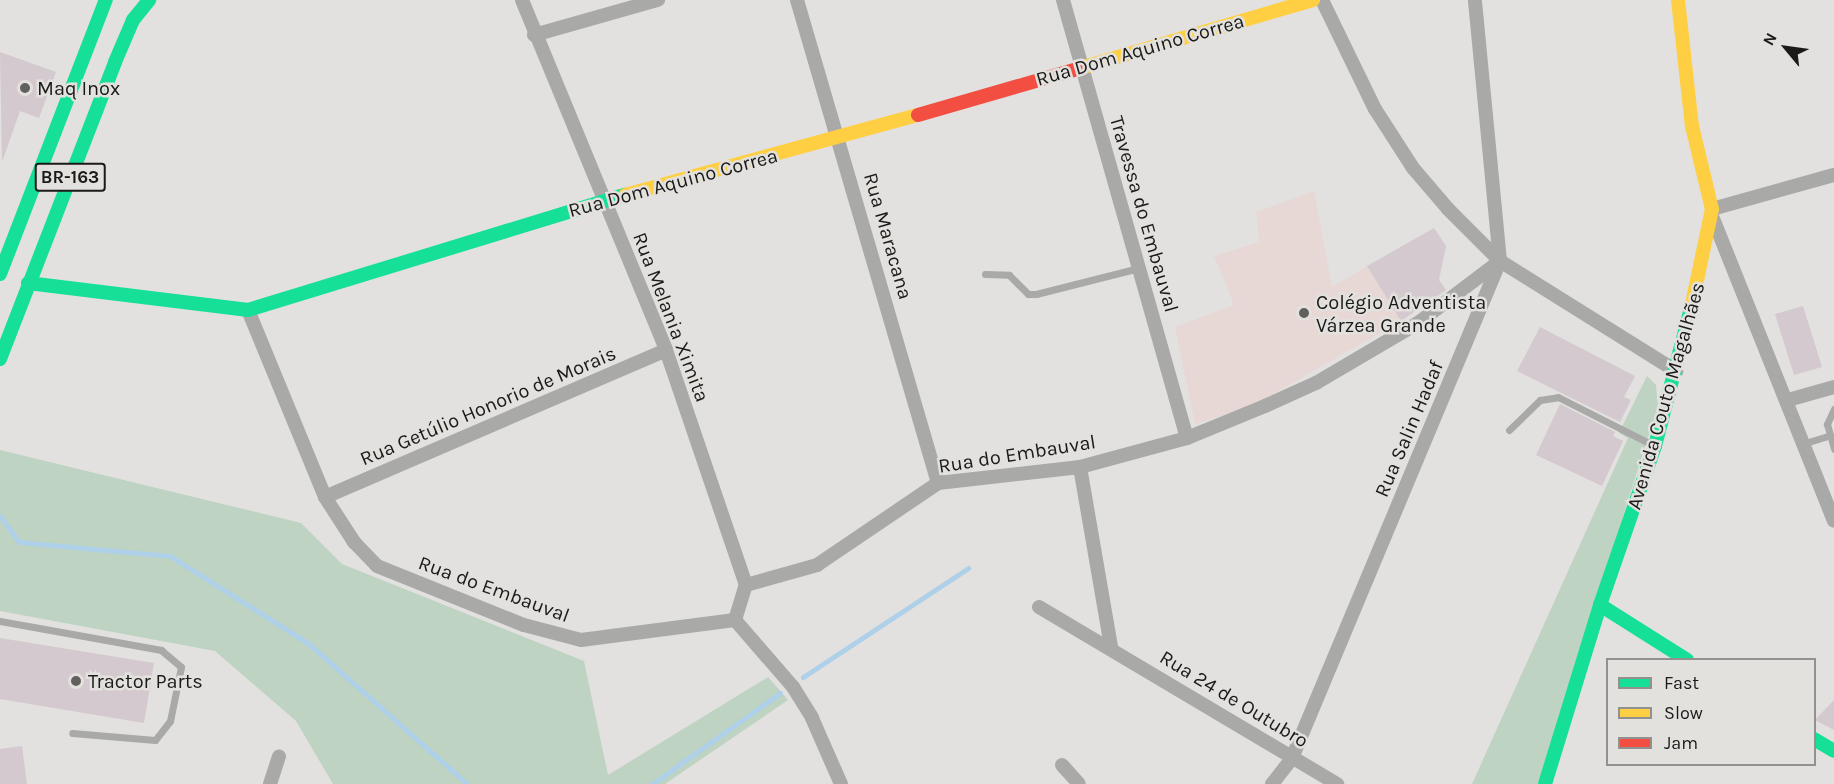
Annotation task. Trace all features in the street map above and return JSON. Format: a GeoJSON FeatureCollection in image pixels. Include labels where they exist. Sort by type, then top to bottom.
{"type":"FeatureCollection","features":[{"type":"Feature","properties":{"kind":"main road","name":"BR-163"},"geometry":{"type":"LineString","coordinates":[[0,359],[133,21],[149,0]]}},
{"type":"Feature","properties":{"kind":"main road","name":"Rua Dom Aquino Correa"},"geometry":{"type":"LineString","coordinates":[[28,283],[248,310],[605,200],[840,138],[1313,0]]}},
{"type":"Feature","properties":{"kind":"main road","name":"Avenida Couto Magalhães"},"geometry":{"type":"LineString","coordinates":[[1545,784],[1600,605],[1655,446],[1676,371],[1712,212],[1692,126],[1678,0]]}},
{"type":"Feature","properties":{"kind":"main road","name":"BR-163"},"geometry":{"type":"LineString","coordinates":[[0,274],[101,4]]}},
{"type":"Feature","properties":{"kind":"main road"},"geometry":{"type":"LineString","coordinates":[[1600,605],[1684,658]]}},
{"type":"Feature","properties":{"kind":"main road"},"geometry":{"type":"LineString","coordinates":[[1816,740],[1834,751]]}},
{"type":"Feature","properties":{"kind":"street","name":"Rua Melania Ximita"},"geometry":{"type":"LineString","coordinates":[[522,0],[534,35],[666,350],[746,585]]}},
{"type":"Feature","properties":{"kind":"street"},"geometry":{"type":"LineString","coordinates":[[534,35],[658,0]]}},
{"type":"Feature","properties":{"kind":"street","name":"Rua Maracana"},"geometry":{"type":"LineString","coordinates":[[798,0],[840,138],[938,483]]}},
{"type":"Feature","properties":{"kind":"street","name":"Travessa do Embauval"},"geometry":{"type":"LineString","coordinates":[[1063,0],[1141,268],[1187,438]]}},
{"type":"Feature","properties":{"kind":"street"},"geometry":{"type":"LineString","coordinates":[[1322,0],[1375,109],[1413,168],[1500,261],[1676,371]]}},
{"type":"Feature","properties":{"kind":"street","name":"Rua Salin Hadaf"},"geometry":{"type":"LineString","coordinates":[[1272,784],[1292,758],[1500,261],[1475,0]]}},
{"type":"Feature","properties":{"kind":"street"},"geometry":{"type":"LineString","coordinates":[[1834,175],[1712,212],[1834,520]]}},
{"type":"Feature","properties":{"kind":"street","name":"Rua do Embauval"},"geometry":{"type":"LineString","coordinates":[[746,585],[817,565],[938,483],[1080,468],[1187,438],[1316,383],[1418,322],[1500,261]]}},
{"type":"Feature","properties":{"kind":"street","name":"Rua do Embauval"},"geometry":{"type":"LineString","coordinates":[[248,310],[325,497],[354,542],[377,566],[547,633],[581,640],[735,620]]}},
{"type":"Feature","properties":{"kind":"street","name":"Rua Getúlio Honorio de Morais"},"geometry":{"type":"LineString","coordinates":[[325,497],[666,350]]}},
{"type":"Feature","properties":{"kind":"street"},"geometry":{"type":"LineString","coordinates":[[1788,400],[1834,387]]}},
{"type":"Feature","properties":{"kind":"street"},"geometry":{"type":"LineString","coordinates":[[1080,468],[1111,648]]}},
{"type":"Feature","properties":{"kind":"street"},"geometry":{"type":"LineString","coordinates":[[746,585],[735,620],[794,687],[813,718],[841,784]]}},
{"type":"Feature","properties":{"kind":"street","name":"Rua 24 de Outubro"},"geometry":{"type":"LineString","coordinates":[[1039,607],[1336,784]]}},
{"type":"Feature","properties":{"kind":"street"},"geometry":{"type":"LineString","coordinates":[[270,784],[279,756]]}},
{"type":"Feature","properties":{"kind":"street"},"geometry":{"type":"LineString","coordinates":[[1062,765],[1079,784]]}},
{"type":"Feature","properties":{"kind":"lane"},"geometry":{"type":"LineString","coordinates":[[985,274],[1009,275],[1028,294],[1036,294],[1141,268]]}},
{"type":"Feature","properties":{"kind":"lane"},"geometry":{"type":"LineString","coordinates":[[1509,430],[1540,400],[1558,397],[1655,446]]}},
{"type":"Feature","properties":{"kind":"lane"},"geometry":{"type":"LineString","coordinates":[[1834,410],[1828,415],[1828,436],[1834,449]]}},
{"type":"Feature","properties":{"kind":"lane"},"geometry":{"type":"LineString","coordinates":[[1805,443],[1828,436]]}},
{"type":"Feature","properties":{"kind":"lane"},"geometry":{"type":"LineString","coordinates":[[0,621],[161,650],[181,667],[170,721],[155,740],[72,733]]}},
{"type":"Feature","properties":{"kind":"shaded area","name":"Colégio Adventista Várzea Grande"},"geometry":{"type":"Polygon","coordinates":[[[1314,191],[1332,287],[1367,266],[1401,321],[1252,406],[1195,424],[1175,327],[1234,305],[1214,256],[1259,242],[1256,212],[1314,191]]]}},
{"type":"Feature","properties":{"kind":"green space"},"geometry":{"type":"Polygon","coordinates":[[[1647,376],[1656,385],[1658,406],[1538,784],[1472,784],[1628,438],[1619,433],[1647,376]]]}},
{"type":"Feature","properties":{"kind":"green space"},"geometry":{"type":"Polygon","coordinates":[[[0,450],[301,523],[342,564],[584,661],[608,775],[768,677],[788,700],[665,784],[333,784],[296,721],[215,651],[0,611],[0,450]]]}},
{"type":"Feature","properties":{"kind":"building","name":"Maq Inox"},"geometry":{"type":"Polygon","coordinates":[[[0,52],[56,72],[39,118],[20,111],[2,162],[0,52]]]}},
{"type":"Feature","properties":{"kind":"building"},"geometry":{"type":"Polygon","coordinates":[[[1434,228],[1446,246],[1439,280],[1446,290],[1401,321],[1367,266],[1434,228]]]}},
{"type":"Feature","properties":{"kind":"building"},"geometry":{"type":"Polygon","coordinates":[[[1803,306],[1822,367],[1794,375],[1775,314],[1803,306]]]}},
{"type":"Feature","properties":{"kind":"building"},"geometry":{"type":"Polygon","coordinates":[[[1540,327],[1635,376],[1624,397],[1631,400],[1620,422],[1517,371],[1540,327]]]}},
{"type":"Feature","properties":{"kind":"building"},"geometry":{"type":"Polygon","coordinates":[[[1560,404],[1615,432],[1613,436],[1623,441],[1602,486],[1536,455],[1560,404]]]}},
{"type":"Feature","properties":{"kind":"building","name":"Tractor Parts"},"geometry":{"type":"Polygon","coordinates":[[[0,638],[154,663],[144,723],[0,699],[0,638]]]}},
{"type":"Feature","properties":{"kind":"building"},"geometry":{"type":"Polygon","coordinates":[[[1834,700],[1834,730],[1816,719],[1834,700]]]}},
{"type":"Feature","properties":{"kind":"building"},"geometry":{"type":"Polygon","coordinates":[[[22,746],[27,784],[0,784],[0,749],[22,746]]]}},
{"type":"Feature","properties":{"kind":"waterway"},"geometry":{"type":"LineString","coordinates":[[0,516],[19,542],[170,556],[309,644],[467,784]]}},
{"type":"Feature","properties":{"kind":"waterway"},"geometry":{"type":"LineString","coordinates":[[803,677],[968,568]]}},
{"type":"Feature","properties":{"kind":"waterway"},"geometry":{"type":"LineString","coordinates":[[652,784],[780,693]]}},
{"type":"Feature","properties":{"kind":"traffic: fast"},"geometry":{"type":"LineString","coordinates":[[0,274],[106,0]]}},
{"type":"Feature","properties":{"kind":"traffic: fast"},"geometry":{"type":"LineString","coordinates":[[0,359],[115,62],[133,20],[149,0]]}},
{"type":"Feature","properties":{"kind":"traffic: fast"},"geometry":{"type":"LineString","coordinates":[[28,283],[248,310],[625,195]]}},
{"type":"Feature","properties":{"kind":"traffic: fast"},"geometry":{"type":"LineString","coordinates":[[1545,784],[1600,605],[1655,446],[1692,304]]}},
{"type":"Feature","properties":{"kind":"traffic: fast"},"geometry":{"type":"LineString","coordinates":[[1600,605],[1684,658]]}},
{"type":"Feature","properties":{"kind":"traffic: fast"},"geometry":{"type":"LineString","coordinates":[[1816,740],[1834,751]]}},
{"type":"Feature","properties":{"kind":"traffic: slow"},"geometry":{"type":"LineString","coordinates":[[1077,69],[1313,0]]}},
{"type":"Feature","properties":{"kind":"traffic: slow"},"geometry":{"type":"LineString","coordinates":[[1678,0],[1692,126],[1712,209],[1692,304]]}},
{"type":"Feature","properties":{"kind":"traffic: slow"},"geometry":{"type":"LineString","coordinates":[[625,195],[918,115]]}},
{"type":"Feature","properties":{"kind":"traffic: jam"},"geometry":{"type":"LineString","coordinates":[[918,115],[1077,69]]}},
{"type":"Feature","properties":{"kind":"place","name":"Maq Inox"},"geometry":{"type":"Point","coordinates":[25,88]}},
{"type":"Feature","properties":{"kind":"place","name":"Colégio Adventista Várzea Grande"},"geometry":{"type":"Point","coordinates":[1304,313]}},
{"type":"Feature","properties":{"kind":"place","name":"Tractor Parts"},"geometry":{"type":"Point","coordinates":[76,681]}}]}
